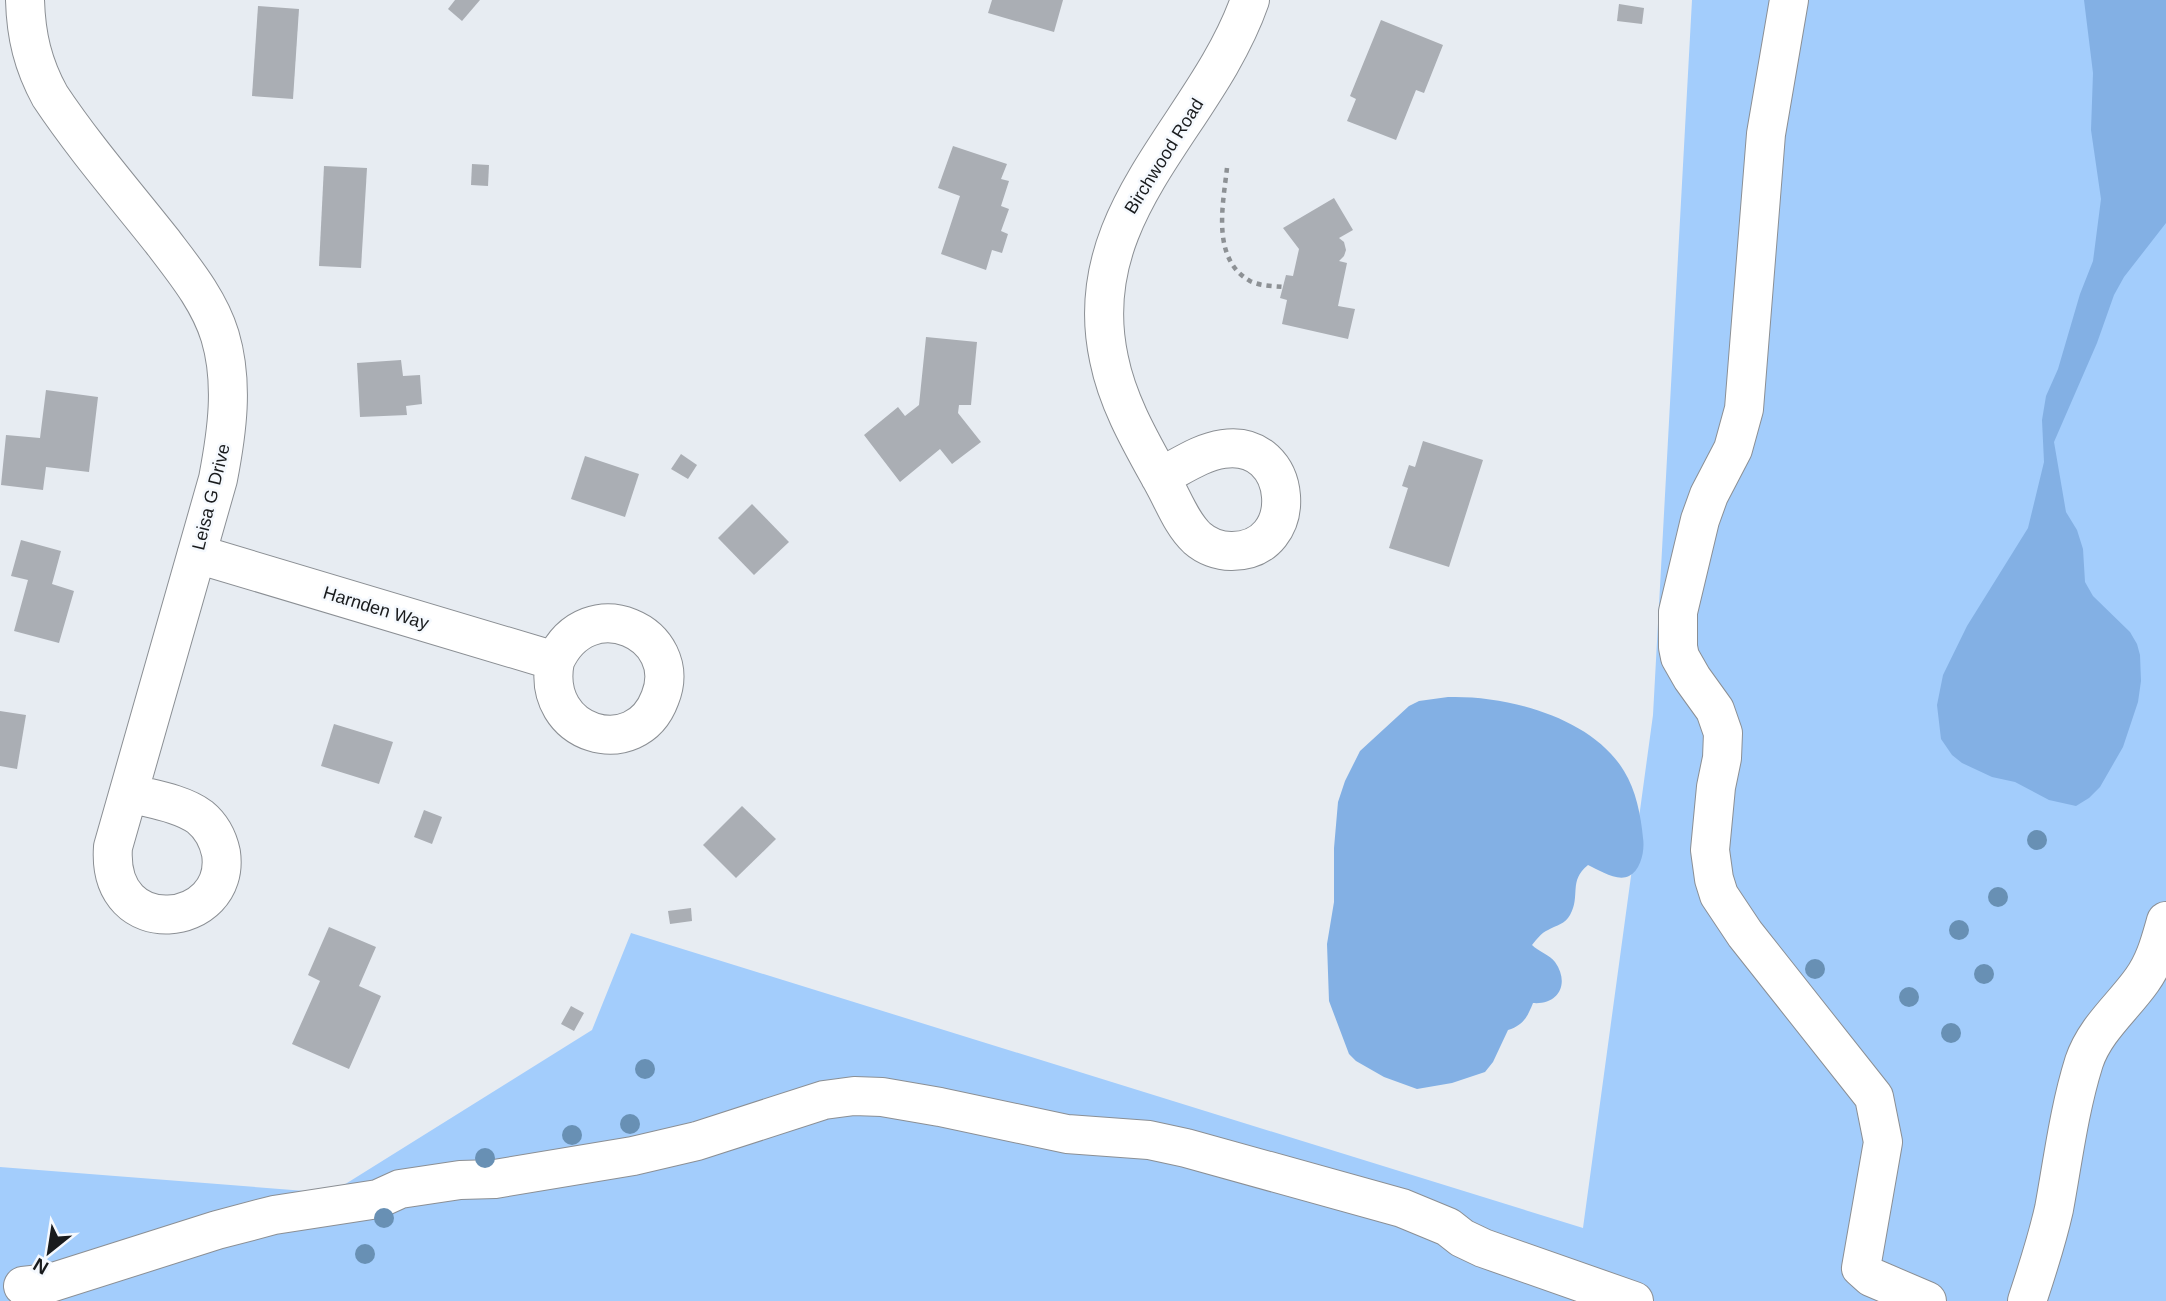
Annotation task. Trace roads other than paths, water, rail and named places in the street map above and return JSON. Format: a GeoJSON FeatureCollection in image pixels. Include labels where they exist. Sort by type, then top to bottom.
{"type":"FeatureCollection","features":[{"type":"Feature","properties":{"kind":"street","name":"Leisa G Drive"},"geometry":{"type":"LineString","coordinates":[[25,0],[34,64],[50,96],[184,270],[211,313],[220,336],[226,364],[228,395],[225,441],[218,479],[129,793]]}},
{"type":"Feature","properties":{"kind":"street","name":"Birchwood Road"},"geometry":{"type":"LineString","coordinates":[[1160,477],[1123,406],[1111,372],[1104,324],[1107,276],[1119,229],[1133,199],[1213,79],[1250,0]]}},
{"type":"Feature","properties":{"kind":"street"},"geometry":{"type":"LineString","coordinates":[[1789,0],[1766,134],[1744,409],[1733,449],[1709,495],[1700,520],[1678,612],[1678,647],[1680,657],[1692,678],[1715,709],[1723,733],[1710,850],[1719,895],[1745,934],[1874,1097],[1883,1142],[1861,1268],[1871,1277],[1927,1301]]}},
{"type":"Feature","properties":{"kind":"street","name":"Harnden Way"},"geometry":{"type":"LineString","coordinates":[[197,554],[555,662]]}},
{"type":"Feature","properties":{"kind":"street"},"geometry":{"type":"LineString","coordinates":[[2027,1301],[2053,1210],[2062,1156],[2084,1062],[2097,1037],[2153,963],[2166,920]]}},
{"type":"Feature","properties":{"kind":"street"},"geometry":{"type":"LineString","coordinates":[[22,1289],[50,1283],[217,1230],[274,1215],[378,1199],[400,1189],[495,1179],[644,1154],[697,1141],[824,1100],[854,1096],[882,1097],[928,1105],[1067,1134],[1149,1140],[1186,1148],[1402,1209],[1448,1227],[1462,1238],[1503,1255],[1634,1301]]}}]}
